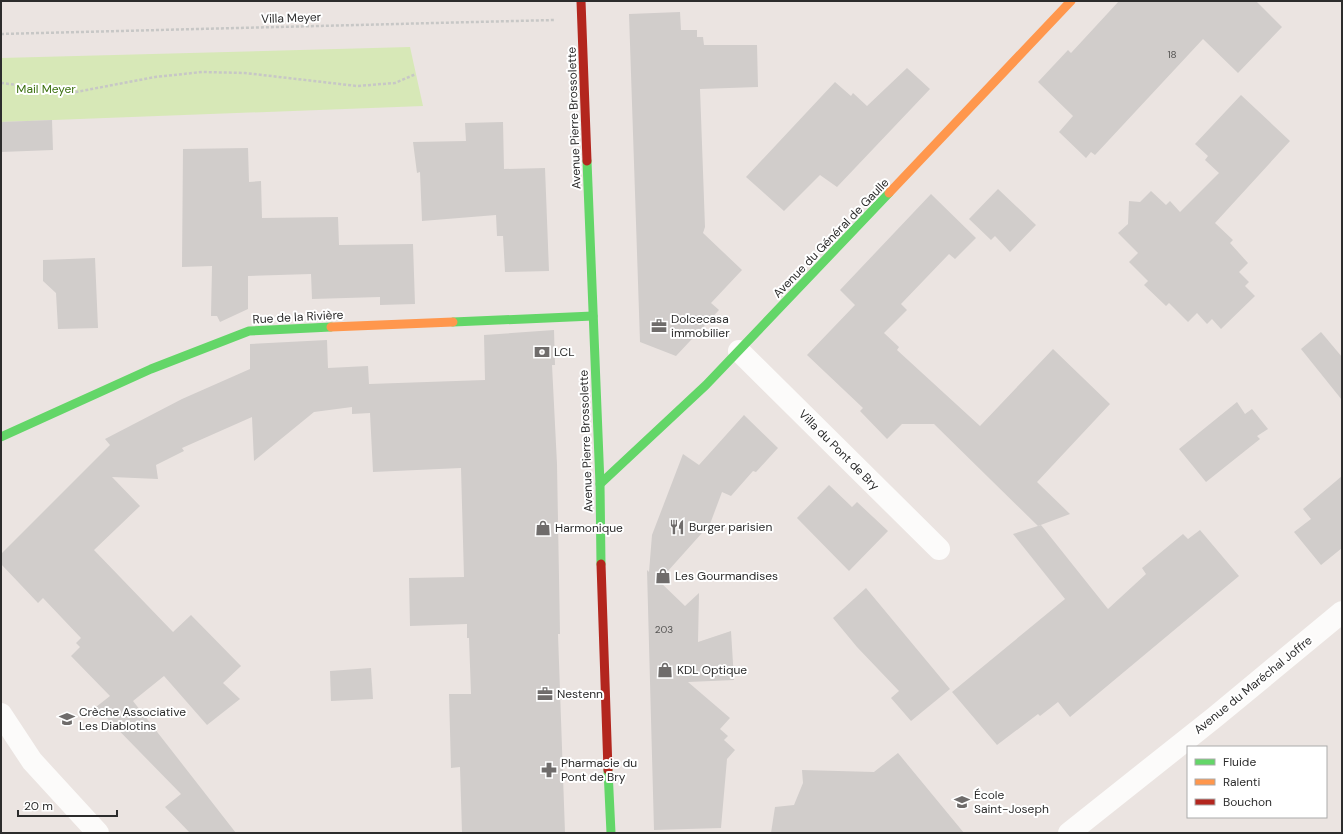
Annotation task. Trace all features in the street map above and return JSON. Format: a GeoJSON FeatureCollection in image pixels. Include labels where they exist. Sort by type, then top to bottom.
{"type":"FeatureCollection","features":[{"type":"Feature","properties":{"kind":"street","name":"Avenue Pierre Brossolette"},"geometry":{"type":"LineString","coordinates":[[581,1],[594,316],[600,484],[601,592],[611,833]]}},
{"type":"Feature","properties":{"kind":"street","name":"Avenue du Général de Gaulle"},"geometry":{"type":"LineString","coordinates":[[600,484],[706,385],[1072,1]]}},
{"type":"Feature","properties":{"kind":"street","name":"Rue de la Rivière"},"geometry":{"type":"LineString","coordinates":[[1,437],[151,369],[249,331],[594,316]]}},
{"type":"Feature","properties":{"kind":"street","name":"Villa du Pont de Bry"},"geometry":{"type":"LineString","coordinates":[[739,351],[939,548]]}},
{"type":"Feature","properties":{"kind":"street","name":"Avenue du Maréchal Joffre"},"geometry":{"type":"LineString","coordinates":[[1069,833],[1215,717],[1342,612]]}},
{"type":"Feature","properties":{"kind":"street"},"geometry":{"type":"LineString","coordinates":[[1,714],[32,761],[98,833]]}},
{"type":"Feature","properties":{"kind":"path","name":"Villa Meyer"},"geometry":{"type":"LineString","coordinates":[[1,34],[581,19]]}},
{"type":"Feature","properties":{"kind":"path"},"geometry":{"type":"LineString","coordinates":[[1,83],[76,92],[155,77],[216,73],[245,73],[357,86],[395,83],[416,74]]}},
{"type":"Feature","properties":{"kind":"green space","name":"Mail Meyer"},"geometry":{"type":"Polygon","coordinates":[[[410,47],[423,106],[1,122],[1,58],[410,47]]]}},
{"type":"Feature","properties":{"kind":"building"},"geometry":{"type":"Polygon","coordinates":[[[1119,1],[1256,1],[1282,27],[1238,73],[1203,39],[1095,155],[1091,152],[1086,158],[1059,132],[1073,116],[1038,82],[1068,50],[1071,53],[1119,1]]]}},
{"type":"Feature","properties":{"kind":"building"},"geometry":{"type":"Polygon","coordinates":[[[680,12],[681,30],[697,30],[697,37],[703,37],[704,45],[757,45],[758,87],[700,89],[705,227],[703,233],[742,270],[711,303],[719,310],[676,356],[640,342],[629,14],[680,12]]]}},
{"type":"Feature","properties":{"kind":"building"},"geometry":{"type":"Polygon","coordinates":[[[907,68],[930,89],[837,187],[820,175],[784,211],[746,177],[835,82],[851,96],[853,93],[867,106],[907,68]]]}},
{"type":"Feature","properties":{"kind":"building"},"geometry":{"type":"Polygon","coordinates":[[[1241,95],[1290,141],[1215,223],[1233,240],[1230,243],[1248,263],[1239,272],[1249,282],[1245,286],[1255,296],[1221,329],[1212,319],[1207,324],[1197,313],[1188,322],[1169,303],[1166,306],[1144,285],[1148,281],[1129,262],[1138,253],[1118,233],[1128,224],[1129,201],[1140,202],[1151,191],[1166,205],[1170,201],[1180,212],[1219,173],[1205,160],[1208,156],[1195,144],[1241,95]]]}},
{"type":"Feature","properties":{"kind":"building"},"geometry":{"type":"Polygon","coordinates":[[[52,120],[53,150],[1,152],[1,122],[52,120]]]}},
{"type":"Feature","properties":{"kind":"building"},"geometry":{"type":"Polygon","coordinates":[[[503,122],[504,169],[545,168],[549,271],[505,272],[503,236],[497,236],[496,215],[422,221],[420,172],[417,173],[413,142],[466,141],[465,123],[503,122]]]}},
{"type":"Feature","properties":{"kind":"building"},"geometry":{"type":"Polygon","coordinates":[[[248,148],[249,182],[261,181],[262,218],[338,217],[339,245],[413,244],[415,304],[380,305],[380,297],[312,299],[311,274],[248,276],[248,309],[220,322],[217,316],[211,316],[212,266],[182,267],[183,149],[248,148]]]}},
{"type":"Feature","properties":{"kind":"building"},"geometry":{"type":"Polygon","coordinates":[[[998,189],[1036,225],[1010,252],[995,236],[991,240],[969,219],[998,189]]]}},
{"type":"Feature","properties":{"kind":"building"},"geometry":{"type":"Polygon","coordinates":[[[931,194],[976,238],[955,259],[949,254],[901,304],[907,310],[884,333],[899,347],[897,350],[980,426],[1053,349],[1110,404],[1037,482],[1070,514],[1038,526],[934,424],[902,424],[887,439],[860,411],[863,408],[807,355],[855,305],[840,290],[931,194]]]}},
{"type":"Feature","properties":{"kind":"building"},"geometry":{"type":"Polygon","coordinates":[[[95,258],[98,328],[58,329],[56,293],[43,281],[43,260],[95,258]]]}},
{"type":"Feature","properties":{"kind":"building"},"geometry":{"type":"Polygon","coordinates":[[[554,330],[555,365],[552,365],[557,464],[560,634],[558,634],[565,833],[462,833],[460,767],[451,768],[449,694],[471,694],[467,624],[410,626],[409,578],[464,577],[461,468],[373,472],[370,413],[352,414],[352,407],[314,412],[254,461],[252,417],[182,448],[184,451],[156,465],[158,479],[112,477],[140,506],[94,550],[173,632],[191,615],[241,666],[223,683],[240,699],[207,725],[164,676],[133,701],[236,833],[190,833],[165,807],[181,794],[96,707],[110,696],[71,656],[80,647],[76,643],[81,638],[43,598],[38,603],[1,564],[1,554],[110,445],[105,439],[182,399],[250,369],[250,344],[327,340],[328,368],[368,366],[369,384],[485,380],[484,335],[554,330]]]}},
{"type":"Feature","properties":{"kind":"building"},"geometry":{"type":"Polygon","coordinates":[[[1321,332],[1342,357],[1342,400],[1301,349],[1321,332]]]}},
{"type":"Feature","properties":{"kind":"building"},"geometry":{"type":"Polygon","coordinates":[[[1237,402],[1245,414],[1252,409],[1268,429],[1257,436],[1260,439],[1206,482],[1179,449],[1237,402]]]}},
{"type":"Feature","properties":{"kind":"building"},"geometry":{"type":"Polygon","coordinates":[[[744,415],[778,448],[756,472],[753,471],[731,496],[722,492],[710,524],[659,581],[685,606],[699,593],[698,642],[731,631],[734,680],[688,682],[730,718],[720,729],[728,736],[724,740],[735,750],[727,759],[721,828],[654,830],[647,570],[649,572],[652,535],[683,454],[699,465],[744,415]]]}},
{"type":"Feature","properties":{"kind":"building"},"geometry":{"type":"Polygon","coordinates":[[[1342,476],[1342,548],[1321,565],[1294,532],[1311,519],[1303,509],[1342,476]]]}},
{"type":"Feature","properties":{"kind":"building"},"geometry":{"type":"Polygon","coordinates":[[[829,485],[852,507],[857,502],[888,531],[849,571],[797,518],[829,485]]]}},
{"type":"Feature","properties":{"kind":"building"},"geometry":{"type":"Polygon","coordinates":[[[1041,525],[1108,609],[1146,574],[1142,568],[1183,534],[1188,539],[1200,530],[1239,576],[1070,717],[1058,702],[1040,716],[1038,714],[997,745],[952,692],[1065,599],[1013,534],[1041,525]]]}},
{"type":"Feature","properties":{"kind":"building"},"geometry":{"type":"Polygon","coordinates":[[[866,588],[950,689],[911,721],[891,698],[899,691],[857,647],[833,618],[866,588]]]}},
{"type":"Feature","properties":{"kind":"building"},"geometry":{"type":"Polygon","coordinates":[[[371,668],[373,699],[331,701],[330,671],[371,668]]]}},
{"type":"Feature","properties":{"kind":"building"},"geometry":{"type":"Polygon","coordinates":[[[898,753],[964,833],[771,833],[775,807],[794,805],[803,783],[802,770],[874,772],[898,753]]]}},
{"type":"Feature","properties":{"kind":"traffic: fast"},"geometry":{"type":"LineString","coordinates":[[587,161],[600,484],[601,564]]}},
{"type":"Feature","properties":{"kind":"traffic: fast"},"geometry":{"type":"LineString","coordinates":[[600,484],[706,385],[889,193]]}},
{"type":"Feature","properties":{"kind":"traffic: fast"},"geometry":{"type":"LineString","coordinates":[[453,322],[593,316]]}},
{"type":"Feature","properties":{"kind":"traffic: fast"},"geometry":{"type":"LineString","coordinates":[[1,437],[151,369],[249,331],[331,327]]}},
{"type":"Feature","properties":{"kind":"traffic: fast"},"geometry":{"type":"LineString","coordinates":[[608,770],[611,833]]}},
{"type":"Feature","properties":{"kind":"traffic: slow"},"geometry":{"type":"LineString","coordinates":[[889,193],[1071,1]]}},
{"type":"Feature","properties":{"kind":"traffic: slow"},"geometry":{"type":"LineString","coordinates":[[331,327],[453,322]]}},
{"type":"Feature","properties":{"kind":"traffic: jam"},"geometry":{"type":"LineString","coordinates":[[581,1],[587,161]]}},
{"type":"Feature","properties":{"kind":"traffic: jam"},"geometry":{"type":"LineString","coordinates":[[601,564],[608,770]]}},
{"type":"Feature","properties":{"kind":"place","name":"Dolcecasa immobilier"},"geometry":{"type":"Point","coordinates":[659,326]}},
{"type":"Feature","properties":{"kind":"place","name":"LCL"},"geometry":{"type":"Point","coordinates":[542,352]}},
{"type":"Feature","properties":{"kind":"place","name":"Burger parisien"},"geometry":{"type":"Point","coordinates":[677,527]}},
{"type":"Feature","properties":{"kind":"place","name":"Harmonique"},"geometry":{"type":"Point","coordinates":[543,528]}},
{"type":"Feature","properties":{"kind":"place","name":"Les Gourmandises"},"geometry":{"type":"Point","coordinates":[663,576]}},
{"type":"Feature","properties":{"kind":"place","name":"KDL Optique"},"geometry":{"type":"Point","coordinates":[665,670]}},
{"type":"Feature","properties":{"kind":"place","name":"Nestenn"},"geometry":{"type":"Point","coordinates":[545,694]}},
{"type":"Feature","properties":{"kind":"place","name":"Crèche Associative Les Diablotins"},"geometry":{"type":"Point","coordinates":[67,719]}},
{"type":"Feature","properties":{"kind":"place","name":"Pharmacie du Pont de Bry"},"geometry":{"type":"Point","coordinates":[549,770]}},
{"type":"Feature","properties":{"kind":"place","name":"École Saint-Joseph"},"geometry":{"type":"Point","coordinates":[962,802]}}]}
